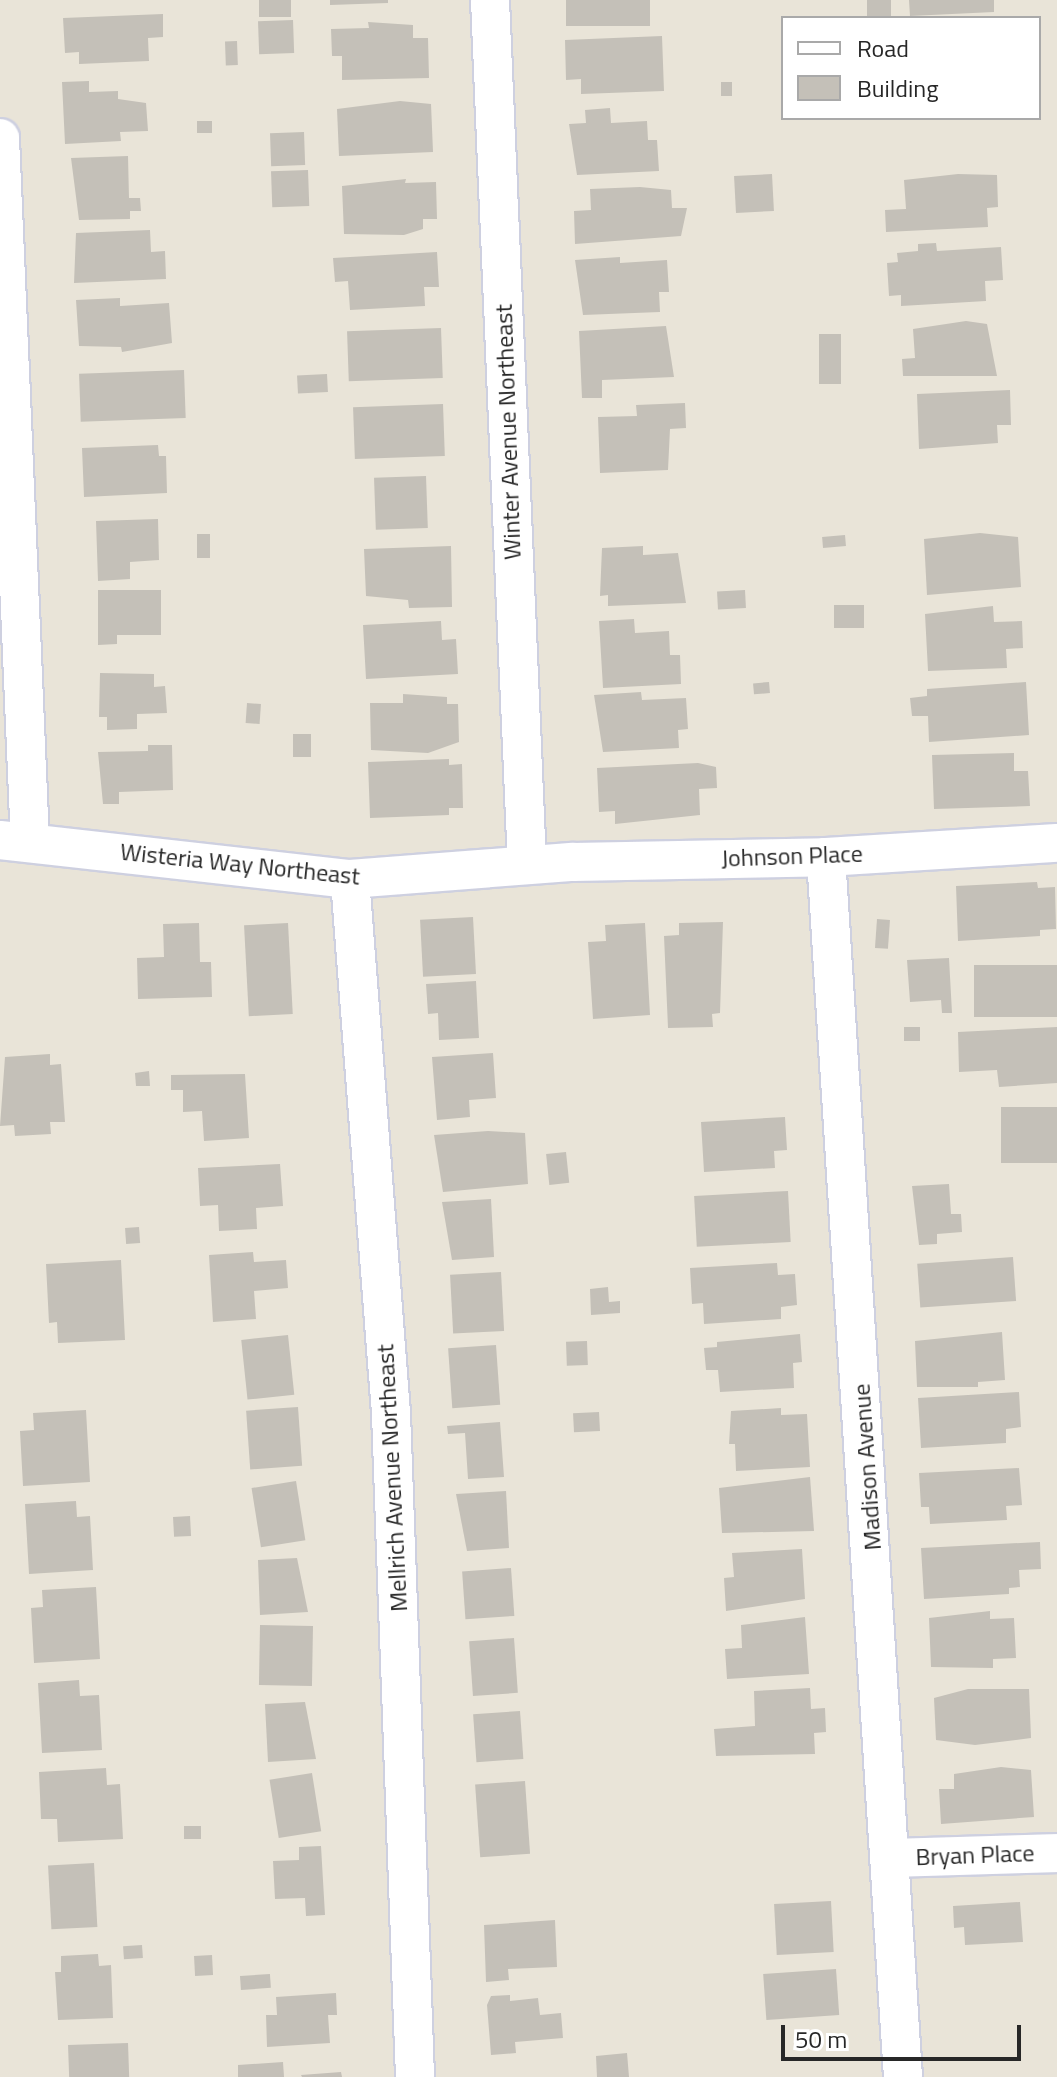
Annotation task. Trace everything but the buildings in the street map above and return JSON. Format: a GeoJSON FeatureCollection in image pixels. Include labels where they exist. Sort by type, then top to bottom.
{"type":"FeatureCollection","features":[{"type":"Feature","properties":{"kind":"street","name":"Winter Avenue Northeast"},"geometry":{"type":"LineString","coordinates":[[490,0],[527,865]]}},
{"type":"Feature","properties":{"kind":"street"},"geometry":{"type":"LineString","coordinates":[[0,138],[15,841]]}},
{"type":"Feature","properties":{"kind":"street","name":"Wisteria Way Northeast"},"geometry":{"type":"LineString","coordinates":[[15,841],[350,879],[527,865]]}},
{"type":"Feature","properties":{"kind":"street","name":"Johnson Place"},"geometry":{"type":"LineString","coordinates":[[527,865],[826,857],[1057,843]]}},
{"type":"Feature","properties":{"kind":"street","name":"Madison Avenue"},"geometry":{"type":"LineString","coordinates":[[826,857],[893,1858],[903,2077]]}},
{"type":"Feature","properties":{"kind":"street","name":"Mellrich Avenue Northeast"},"geometry":{"type":"LineString","coordinates":[[350,879],[391,1413],[415,2077]]}},
{"type":"Feature","properties":{"kind":"street","name":"Bryan Place"},"geometry":{"type":"LineString","coordinates":[[893,1858],[1057,1853]]}}]}
